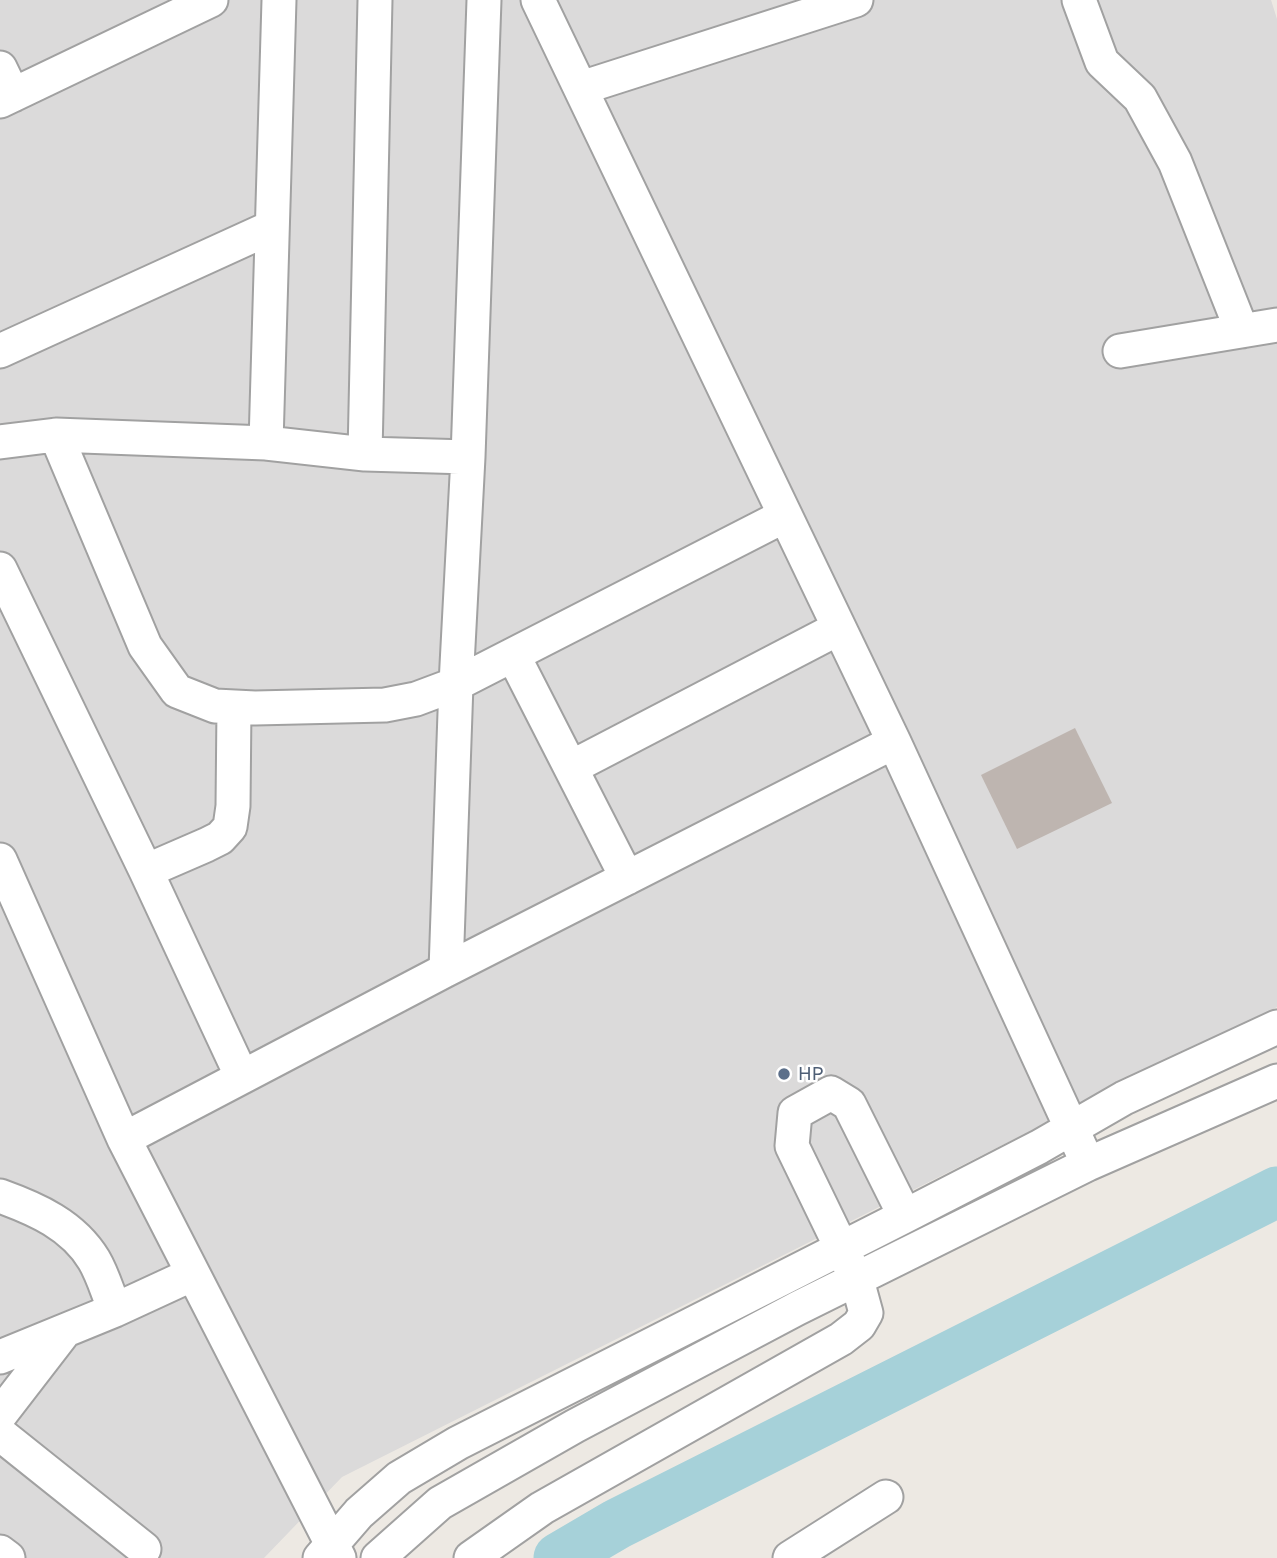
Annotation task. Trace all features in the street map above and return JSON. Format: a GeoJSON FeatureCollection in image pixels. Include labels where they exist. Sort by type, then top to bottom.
{"type":"FeatureCollection","features":[{"type":"Feature","properties":{"kind":"street"},"geometry":{"type":"LineString","coordinates":[[4,88],[211,0]]}},
{"type":"Feature","properties":{"kind":"street"},"geometry":{"type":"LineString","coordinates":[[266,443],[279,0]]}},
{"type":"Feature","properties":{"kind":"street"},"geometry":{"type":"LineString","coordinates":[[365,454],[375,0]]}},
{"type":"Feature","properties":{"kind":"street"},"geometry":{"type":"LineString","coordinates":[[446,970],[484,0]]}},
{"type":"Feature","properties":{"kind":"street"},"geometry":{"type":"LineString","coordinates":[[538,0],[894,742],[1088,1164]]}},
{"type":"Feature","properties":{"kind":"street"},"geometry":{"type":"LineString","coordinates":[[580,88],[856,0]]}},
{"type":"Feature","properties":{"kind":"street"},"geometry":{"type":"LineString","coordinates":[[1079,0],[1102,62],[1140,98],[1175,162],[1242,331]]}},
{"type":"Feature","properties":{"kind":"street"},"geometry":{"type":"LineString","coordinates":[[0,351],[272,227]]}},
{"type":"Feature","properties":{"kind":"street"},"geometry":{"type":"LineString","coordinates":[[1120,351],[1277,325]]}},
{"type":"Feature","properties":{"kind":"street"},"geometry":{"type":"LineString","coordinates":[[0,442],[56,435],[266,443],[365,454],[468,457]]}},
{"type":"Feature","properties":{"kind":"street"},"geometry":{"type":"LineString","coordinates":[[56,435],[145,646],[177,691],[215,705],[385,705],[416,699],[456,684],[784,516]]}},
{"type":"Feature","properties":{"kind":"street"},"geometry":{"type":"LineString","coordinates":[[0,569],[242,1077]]}},
{"type":"Feature","properties":{"kind":"street"},"geometry":{"type":"LineString","coordinates":[[572,767],[839,628]]}},
{"type":"Feature","properties":{"kind":"street"},"geometry":{"type":"LineString","coordinates":[[513,655],[627,878]]}},
{"type":"Feature","properties":{"kind":"street"},"geometry":{"type":"LineString","coordinates":[[146,871],[213,842],[230,827],[233,806],[234,707]]}},
{"type":"Feature","properties":{"kind":"street"},"geometry":{"type":"LineString","coordinates":[[124,1139],[446,970],[894,742]]}},
{"type":"Feature","properties":{"kind":"street"},"geometry":{"type":"LineString","coordinates":[[0,860],[124,1139],[330,1554],[359,1513],[399,1478],[458,1443],[905,1216],[1124,1098],[1277,1027]]}},
{"type":"Feature","properties":{"kind":"street"},"geometry":{"type":"LineString","coordinates":[[378,1558],[440,1503],[575,1426],[798,1308],[1088,1164],[1277,1081]]}},
{"type":"Feature","properties":{"kind":"street"},"geometry":{"type":"LineString","coordinates":[[471,1558],[542,1508],[841,1339],[859,1325],[866,1313],[856,1279],[792,1146],[795,1113],[831,1093],[849,1104],[905,1216]]}},
{"type":"Feature","properties":{"kind":"street"},"geometry":{"type":"LineString","coordinates":[[0,1196],[54,1220],[80,1241],[95,1261],[115,1310]]}},
{"type":"Feature","properties":{"kind":"street"},"geometry":{"type":"LineString","coordinates":[[0,1357],[115,1310],[193,1274]]}},
{"type":"Feature","properties":{"kind":"street"},"geometry":{"type":"LineString","coordinates":[[0,1415],[65,1330]]}},
{"type":"Feature","properties":{"kind":"street"},"geometry":{"type":"LineString","coordinates":[[0,1434],[144,1549]]}},
{"type":"Feature","properties":{"kind":"street"},"geometry":{"type":"LineString","coordinates":[[790,1558],[886,1497]]}},
{"type":"Feature","properties":{"kind":"street"},"geometry":{"type":"LineString","coordinates":[[0,1552],[8,1558]]}},
{"type":"Feature","properties":{"kind":"shaded area"},"geometry":{"type":"Polygon","coordinates":[[[0,0],[1271,0],[1277,19],[1277,1007],[342,1477],[264,1558],[0,1558],[0,0]]]}},
{"type":"Feature","properties":{"kind":"building"},"geometry":{"type":"Polygon","coordinates":[[[1075,728],[1112,803],[1017,849],[981,775],[1075,728]]]}},
{"type":"Feature","properties":{"kind":"waterway"},"geometry":{"type":"LineString","coordinates":[[559,1558],[617,1524],[1277,1192]]}},
{"type":"Feature","properties":{"kind":"place","name":"HP"},"geometry":{"type":"Point","coordinates":[784,1074]}}]}
